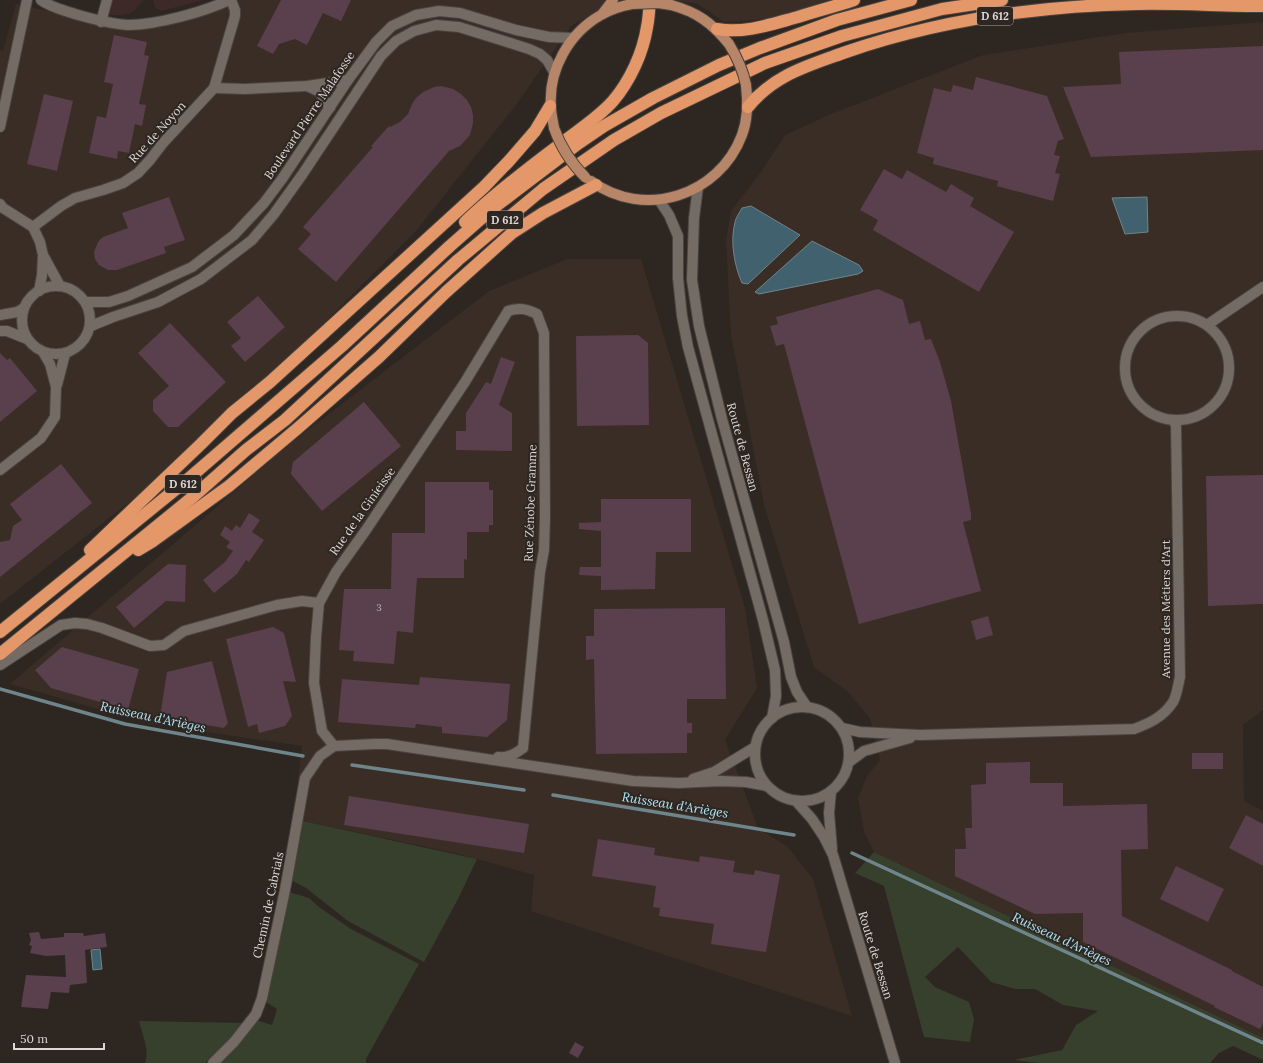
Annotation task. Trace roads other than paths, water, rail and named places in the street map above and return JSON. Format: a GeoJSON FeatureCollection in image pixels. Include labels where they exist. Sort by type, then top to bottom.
{"type":"FeatureCollection","features":[{"type":"Feature","properties":{"kind":"highway"},"geometry":{"type":"LineString","coordinates":[[342,346],[483,204],[594,118],[613,101],[629,77],[641,51],[647,28],[650,0]]}},
{"type":"Feature","properties":{"kind":"highway"},"geometry":{"type":"LineString","coordinates":[[717,29],[733,31],[743,30],[777,23],[854,0]]}},
{"type":"Feature","properties":{"kind":"highway","name":"D 612"},"geometry":{"type":"LineString","coordinates":[[0,632],[187,480],[342,346],[492,209],[604,126],[653,98],[726,62],[760,48],[837,20],[911,0]]}},
{"type":"Feature","properties":{"kind":"highway","name":"D 612"},"geometry":{"type":"LineString","coordinates":[[0,654],[194,496],[246,450],[285,420],[458,260],[543,189],[614,140],[661,113],[765,63],[842,36],[942,9],[1002,0]]}},
{"type":"Feature","properties":{"kind":"highway","name":"D 612"},"geometry":{"type":"LineString","coordinates":[[748,107],[757,96],[778,79],[804,67],[864,46],[936,27],[1041,9],[1085,6],[1136,4],[1263,6]]}},
{"type":"Feature","properties":{"kind":"highway","name":"D 612"},"geometry":{"type":"LineString","coordinates":[[20,615],[196,450],[232,413],[270,382],[484,187],[535,131],[550,106]]}},
{"type":"Feature","properties":{"kind":"highway","name":"D 612"},"geometry":{"type":"LineString","coordinates":[[90,581],[153,541],[229,486],[379,357],[446,292],[512,233],[591,181]]}},
{"type":"Feature","properties":{"kind":"main road"},"geometry":{"type":"LineString","coordinates":[[601,15],[613,0]]}},
{"type":"Feature","properties":{"kind":"main road"},"geometry":{"type":"LineString","coordinates":[[652,2],[677,4],[700,16],[717,29],[736,54],[743,70],[746,84],[748,107],[744,128],[736,148],[729,160],[720,170],[698,187],[686,193],[659,200],[632,199],[620,196],[591,181],[578,170],[566,156],[554,128],[550,106],[554,72],[562,54],[573,38],[586,25],[601,15],[616,8],[632,4],[652,2]]}},
{"type":"Feature","properties":{"kind":"street"},"geometry":{"type":"LineString","coordinates":[[0,127],[27,0]]}},
{"type":"Feature","properties":{"kind":"street"},"geometry":{"type":"LineString","coordinates":[[40,0],[56,8],[101,22],[129,25],[162,21],[209,8],[230,0]]}},
{"type":"Feature","properties":{"kind":"street"},"geometry":{"type":"LineString","coordinates":[[101,22],[107,0]]}},
{"type":"Feature","properties":{"kind":"street","name":"Rue de Noyon"},"geometry":{"type":"LineString","coordinates":[[33,227],[61,206],[75,198],[123,183],[138,173],[163,143],[214,88],[235,16],[235,10],[230,0]]}},
{"type":"Feature","properties":{"kind":"street","name":"Boulevard Pierre Malafosse"},"geometry":{"type":"LineString","coordinates":[[86,302],[109,302],[128,296],[192,267],[234,235],[264,203],[282,179],[348,80],[376,42],[392,26],[416,15],[439,11],[460,13],[516,30],[549,37],[573,38]]}},
{"type":"Feature","properties":{"kind":"street"},"geometry":{"type":"LineString","coordinates":[[90,326],[158,302],[201,279],[252,240],[274,214],[302,175],[381,56],[396,41],[414,31],[436,25],[459,27],[529,49],[540,54],[547,60],[554,72]]}},
{"type":"Feature","properties":{"kind":"street"},"geometry":{"type":"LineString","coordinates":[[214,88],[245,89],[307,86],[348,80]]}},
{"type":"Feature","properties":{"kind":"street"},"geometry":{"type":"LineString","coordinates":[[307,86],[320,92],[330,108]]}},
{"type":"Feature","properties":{"kind":"street","name":"Route de Bessan"},"geometry":{"type":"LineString","coordinates":[[698,187],[694,218],[692,280],[699,326],[722,419],[784,642],[791,677],[797,692],[807,707]]}},
{"type":"Feature","properties":{"kind":"street"},"geometry":{"type":"LineString","coordinates":[[659,200],[669,215],[678,236],[678,278],[682,316],[688,347],[763,620],[775,670],[776,696],[772,718]]}},
{"type":"Feature","properties":{"kind":"street"},"geometry":{"type":"LineString","coordinates":[[0,204],[3,208],[33,227],[44,255],[60,286]]}},
{"type":"Feature","properties":{"kind":"street"},"geometry":{"type":"LineString","coordinates":[[40,291],[44,255]]}},
{"type":"Feature","properties":{"kind":"street"},"geometry":{"type":"LineString","coordinates":[[60,286],[70,288],[79,294],[86,302],[89,309],[90,326],[88,336],[78,347],[65,354],[54,355],[43,352],[34,347],[27,339],[23,329],[22,318],[24,308],[32,295],[45,288],[60,286]]}},
{"type":"Feature","properties":{"kind":"street"},"geometry":{"type":"LineString","coordinates":[[1207,325],[1263,287]]}},
{"type":"Feature","properties":{"kind":"street"},"geometry":{"type":"LineString","coordinates":[[0,315],[17,312],[24,308]]}},
{"type":"Feature","properties":{"kind":"street","name":"Rue Zénobe Gramme"},"geometry":{"type":"LineString","coordinates":[[508,311],[520,308],[527,309],[538,314],[544,333],[544,550],[540,572],[523,748]]}},
{"type":"Feature","properties":{"kind":"street","name":"Rue de la Ginieisse"},"geometry":{"type":"LineString","coordinates":[[334,746],[322,731],[314,683],[319,603],[336,572],[366,530],[465,382],[508,311]]}},
{"type":"Feature","properties":{"kind":"street"},"geometry":{"type":"LineString","coordinates":[[1180,316],[1194,318],[1207,325],[1219,336],[1227,351],[1230,367],[1229,379],[1225,390],[1219,400],[1210,409],[1199,416],[1187,420],[1174,421],[1156,417],[1141,407],[1130,393],[1125,376],[1125,359],[1134,338],[1142,329],[1153,321],[1166,317],[1180,316]]}},
{"type":"Feature","properties":{"kind":"street"},"geometry":{"type":"LineString","coordinates":[[0,331],[27,339]]}},
{"type":"Feature","properties":{"kind":"street"},"geometry":{"type":"LineString","coordinates":[[0,470],[40,438],[56,417],[56,387],[50,364],[43,352]]}},
{"type":"Feature","properties":{"kind":"street"},"geometry":{"type":"LineString","coordinates":[[56,387],[65,354]]}},
{"type":"Feature","properties":{"kind":"street","name":"Avenue des Métiers d'Art"},"geometry":{"type":"LineString","coordinates":[[842,728],[860,732],[920,735],[1134,729],[1152,722],[1164,712],[1173,701],[1180,677],[1176,426],[1174,421]]}},
{"type":"Feature","properties":{"kind":"street"},"geometry":{"type":"LineString","coordinates":[[0,665],[55,629],[75,623],[87,624],[102,628],[150,646],[164,645],[184,631],[270,607],[302,601],[319,603]]}},
{"type":"Feature","properties":{"kind":"street"},"geometry":{"type":"LineString","coordinates":[[334,746],[387,744],[633,781],[679,783],[720,781],[746,782],[767,786],[778,794],[796,801],[817,799],[831,791],[843,778],[849,762],[848,744],[842,728],[827,714],[807,707],[792,708],[772,718],[762,729],[756,747],[757,766],[767,786]]}},
{"type":"Feature","properties":{"kind":"street","name":"Avenue des Métiers d'Art"},"geometry":{"type":"LineString","coordinates":[[849,762],[864,751],[920,735]]}},
{"type":"Feature","properties":{"kind":"street","name":"Chemin de Cabrials"},"geometry":{"type":"LineString","coordinates":[[213,1063],[234,1042],[256,1014],[262,998],[285,890],[305,778],[320,756],[334,746]]}},
{"type":"Feature","properties":{"kind":"street"},"geometry":{"type":"LineString","coordinates":[[679,783],[714,772],[756,747]]}},
{"type":"Feature","properties":{"kind":"street"},"geometry":{"type":"LineString","coordinates":[[434,751],[459,751],[504,758],[523,748],[528,757],[541,768]]}},
{"type":"Feature","properties":{"kind":"street","name":"Route de Bessan"},"geometry":{"type":"LineString","coordinates":[[831,791],[830,813],[833,855]]}},
{"type":"Feature","properties":{"kind":"street","name":"Route de Bessan"},"geometry":{"type":"LineString","coordinates":[[796,801],[812,819],[824,837],[833,855],[895,1063]]}},
{"type":"Feature","properties":{"kind":"water"},"geometry":{"type":"Polygon","coordinates":[[[1147,197],[1148,232],[1125,234],[1112,198],[1147,197]]]}},
{"type":"Feature","properties":{"kind":"water"},"geometry":{"type":"Polygon","coordinates":[[[751,206],[800,235],[748,284],[742,283],[739,276],[735,261],[733,237],[736,218],[742,208],[751,206]]]}},
{"type":"Feature","properties":{"kind":"water"},"geometry":{"type":"Polygon","coordinates":[[[812,241],[859,265],[863,271],[858,274],[759,294],[755,292],[812,241]]]}},
{"type":"Feature","properties":{"kind":"water"},"geometry":{"type":"Polygon","coordinates":[[[100,949],[102,969],[93,970],[91,950],[100,949]]]}},
{"type":"Feature","properties":{"kind":"waterway","name":"Ruisseau d'Arièges"},"geometry":{"type":"LineString","coordinates":[[0,689],[125,724],[303,756]]}},
{"type":"Feature","properties":{"kind":"waterway","name":"Ruisseau d'Arièges"},"geometry":{"type":"LineString","coordinates":[[352,765],[524,790]]}},
{"type":"Feature","properties":{"kind":"waterway","name":"Ruisseau d'Arièges"},"geometry":{"type":"LineString","coordinates":[[553,795],[794,835]]}},
{"type":"Feature","properties":{"kind":"waterway","name":"Ruisseau d'Arièges"},"geometry":{"type":"LineString","coordinates":[[852,853],[1263,1043]]}}]}
